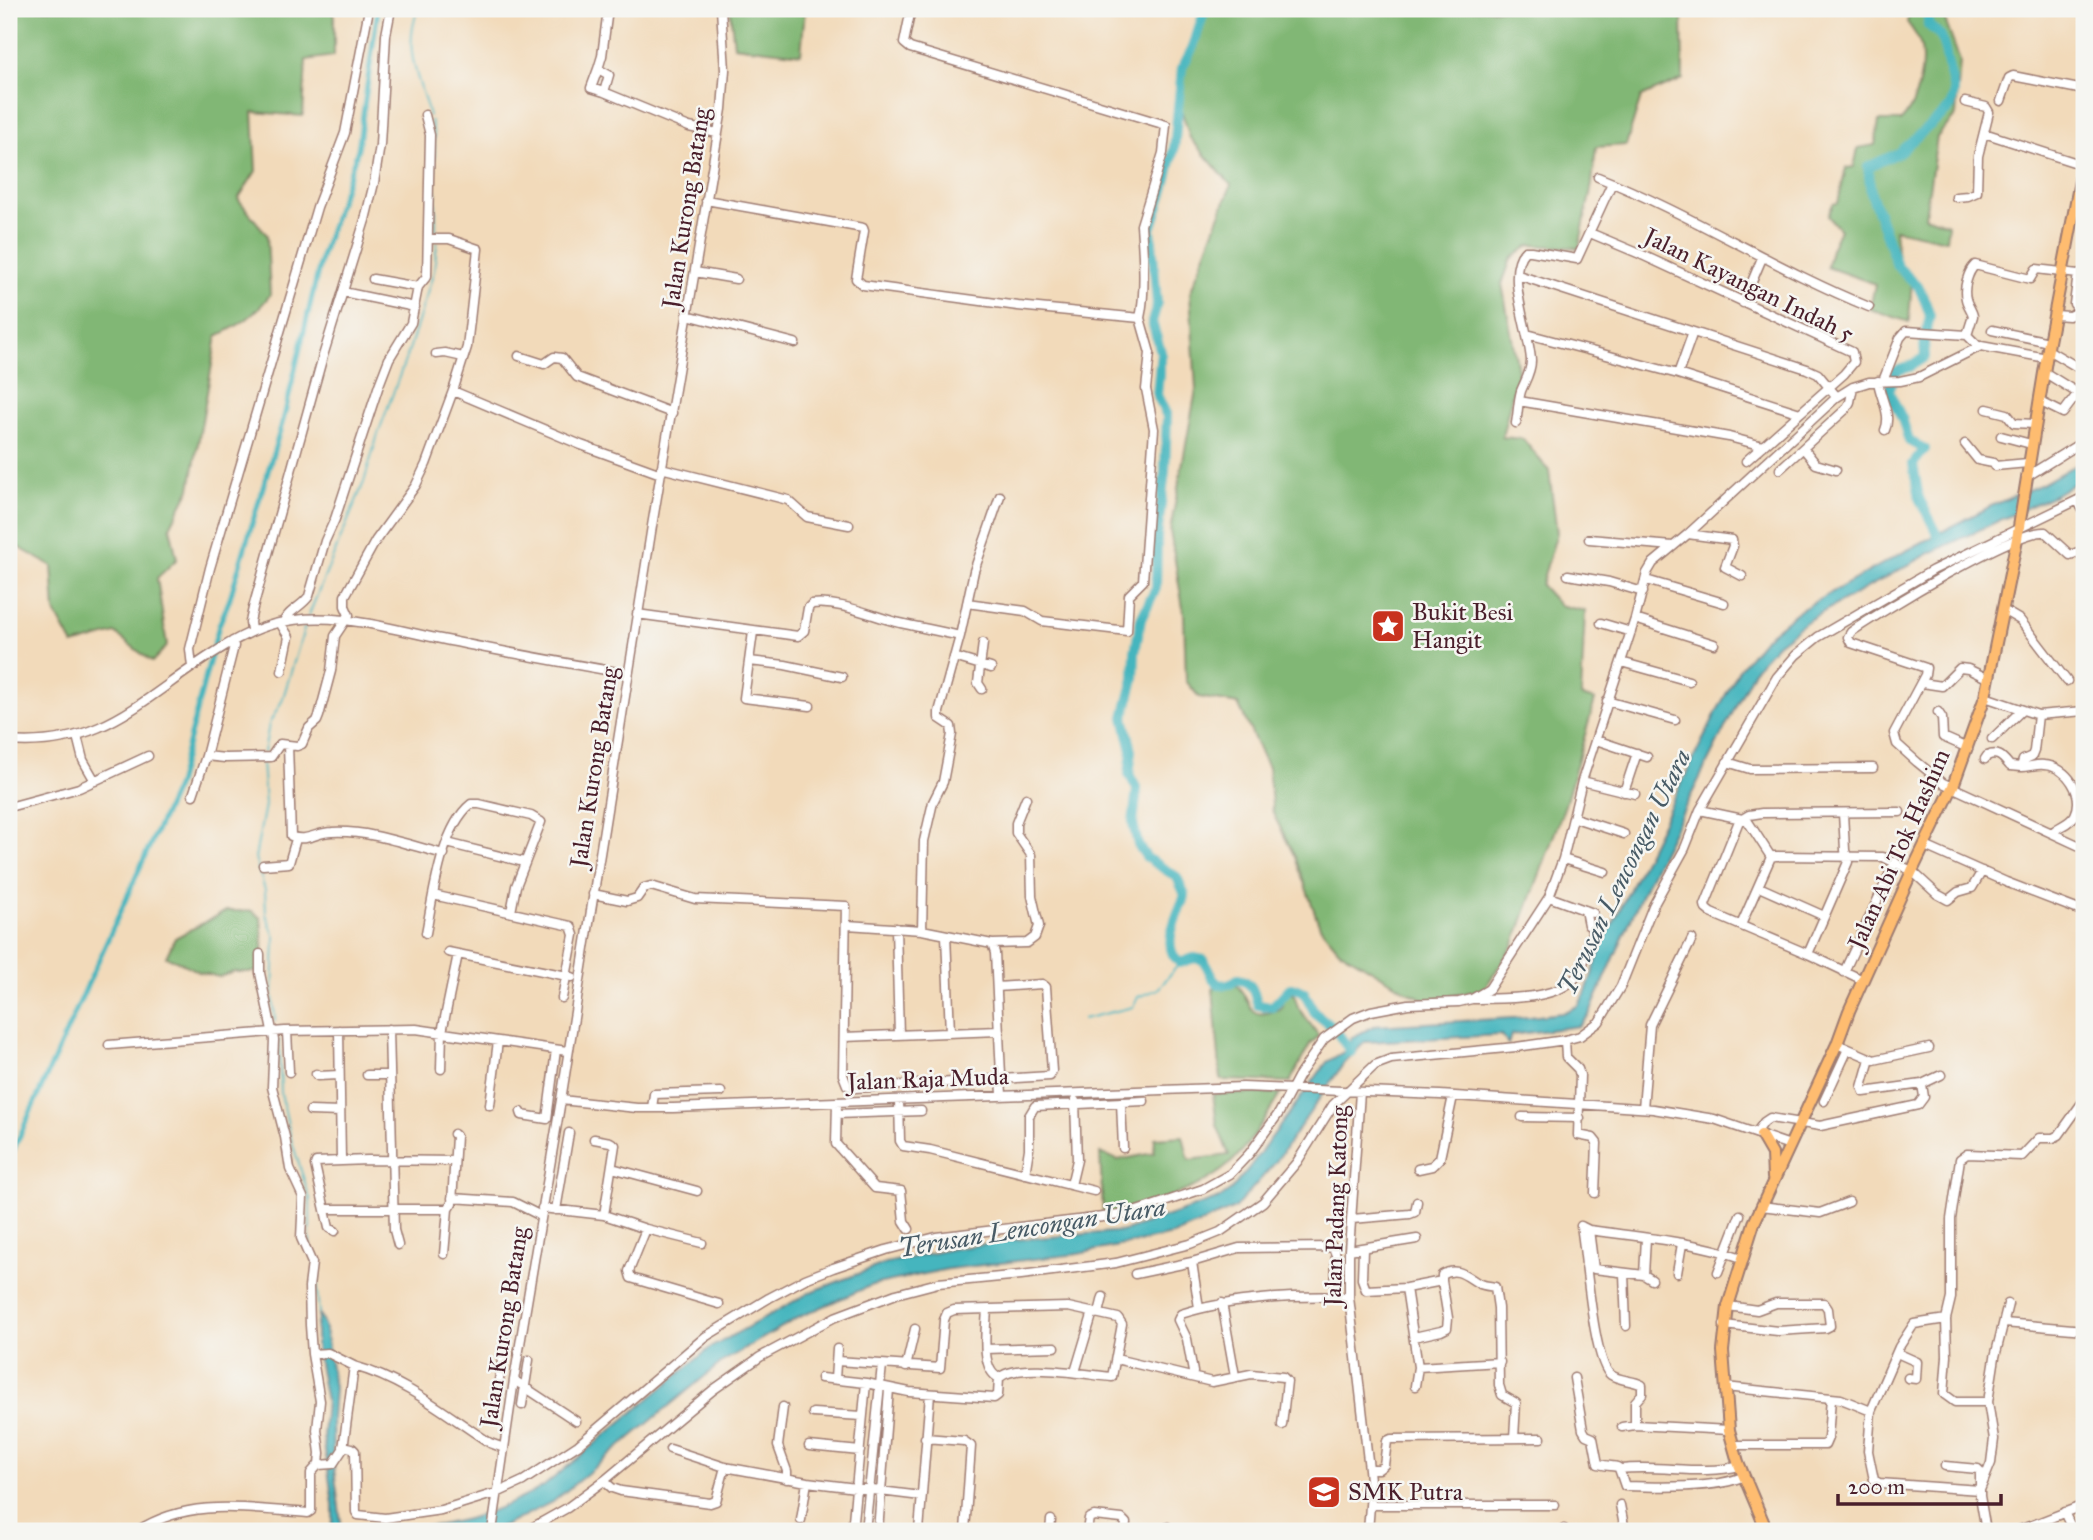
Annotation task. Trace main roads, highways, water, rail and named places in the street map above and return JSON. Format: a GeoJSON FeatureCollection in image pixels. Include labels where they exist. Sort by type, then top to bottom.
{"type":"FeatureCollection","features":[{"type":"Feature","properties":{"kind":"main road","name":"Jalan Abi Tok Hashim"},"geometry":{"type":"LineString","coordinates":[[1767,1531],[1742,1471],[1729,1430],[1724,1387],[1724,1325],[1728,1306],[1761,1206],[1953,786],[1985,697],[2084,162]]}},
{"type":"Feature","properties":{"kind":"main road"},"geometry":{"type":"LineString","coordinates":[[1759,1134],[1772,1154],[1773,1180]]}},
{"type":"Feature","properties":{"kind":"water"},"geometry":{"type":"Polygon","coordinates":[[[2084,460],[2084,477],[2054,495],[1930,553],[1810,619],[1777,644],[1755,668],[1644,889],[1589,1015],[1579,1026],[1511,1035],[1508,1044],[1501,1035],[1365,1042],[1344,1063],[1275,1163],[1235,1208],[1173,1235],[1078,1254],[948,1269],[872,1285],[799,1317],[722,1362],[554,1501],[504,1526],[487,1531],[167,1531],[214,1525],[330,1530],[333,1504],[323,1437],[326,1401],[316,1348],[319,1313],[325,1328],[334,1388],[333,1462],[342,1530],[397,1530],[447,1524],[495,1510],[544,1486],[710,1348],[811,1292],[886,1263],[1011,1240],[1125,1231],[1220,1198],[1231,1190],[1249,1168],[1327,1062],[1350,1048],[1351,1038],[1374,1026],[1530,1017],[1562,1013],[1578,1006],[1603,944],[1716,713],[1740,668],[1764,639],[1797,612],[1902,553],[1991,506],[2040,485],[2084,460]]]}},
{"type":"Feature","properties":{"kind":"waterway"},"geometry":{"type":"LineString","coordinates":[[9,1160],[177,785],[219,625],[229,601],[284,417],[322,254],[358,149],[378,9]]}},
{"type":"Feature","properties":{"kind":"waterway"},"geometry":{"type":"LineString","coordinates":[[418,9],[413,25],[412,51],[429,116]]}},
{"type":"Feature","properties":{"kind":"waterway"},"geometry":{"type":"LineString","coordinates":[[1205,9],[1193,47],[1182,68],[1174,149],[1151,229],[1157,304],[1152,322],[1161,352],[1157,395],[1167,416],[1165,472],[1157,537],[1156,588],[1141,619],[1135,652],[1134,679],[1124,717],[1132,751],[1129,774],[1137,789],[1133,823],[1138,845],[1147,858],[1177,877],[1185,895],[1171,939],[1171,948],[1180,963],[1194,958],[1204,960],[1219,985],[1230,984],[1238,979],[1247,982],[1258,1005],[1272,1007],[1290,988],[1304,992],[1315,1013],[1334,1028],[1351,1052]]}},
{"type":"Feature","properties":{"kind":"waterway"},"geometry":{"type":"LineString","coordinates":[[1928,9],[1928,25],[1941,36],[1945,51],[1954,91],[1951,107],[1898,153],[1868,167],[1871,193],[1897,266],[1918,286],[1930,316],[1924,342],[1925,357],[1896,371],[1888,390],[1902,418],[1909,441],[1925,449],[1913,464],[1919,498],[1941,541]]}},
{"type":"Feature","properties":{"kind":"waterway"},"geometry":{"type":"LineString","coordinates":[[431,121],[434,136],[436,234]]}},
{"type":"Feature","properties":{"kind":"waterway"},"geometry":{"type":"LineString","coordinates":[[308,617],[364,482],[434,271],[437,243]]}},
{"type":"Feature","properties":{"kind":"waterway"},"geometry":{"type":"LineString","coordinates":[[264,752],[269,724],[282,701],[306,623]]}},
{"type":"Feature","properties":{"kind":"waterway"},"geometry":{"type":"LineString","coordinates":[[262,761],[265,805],[255,858],[265,890],[266,914],[275,937],[275,1021]]}},
{"type":"Feature","properties":{"kind":"waterway"},"geometry":{"type":"LineString","coordinates":[[1083,1019],[1133,1007],[1138,997],[1158,989],[1180,963]]}},
{"type":"Feature","properties":{"kind":"waterway"},"geometry":{"type":"LineString","coordinates":[[279,1040],[281,1093],[291,1139],[310,1199],[310,1248],[319,1272],[319,1313]]}},
{"type":"Feature","properties":{"kind":"place","name":"Bukit Besi Hangit"},"geometry":{"type":"Point","coordinates":[1388,626]}},
{"type":"Feature","properties":{"kind":"place","name":"SMK Putra"},"geometry":{"type":"Point","coordinates":[1324,1492]}},
{"type":"Feature","properties":{"kind":"water label","name":"Terusan Lencongan Utara"},"geometry":{"type":"Point","coordinates":[1624,872]}},
{"type":"Feature","properties":{"kind":"water label","name":"Terusan Lencongan Utara"},"geometry":{"type":"Point","coordinates":[1032,1227]}}]}
